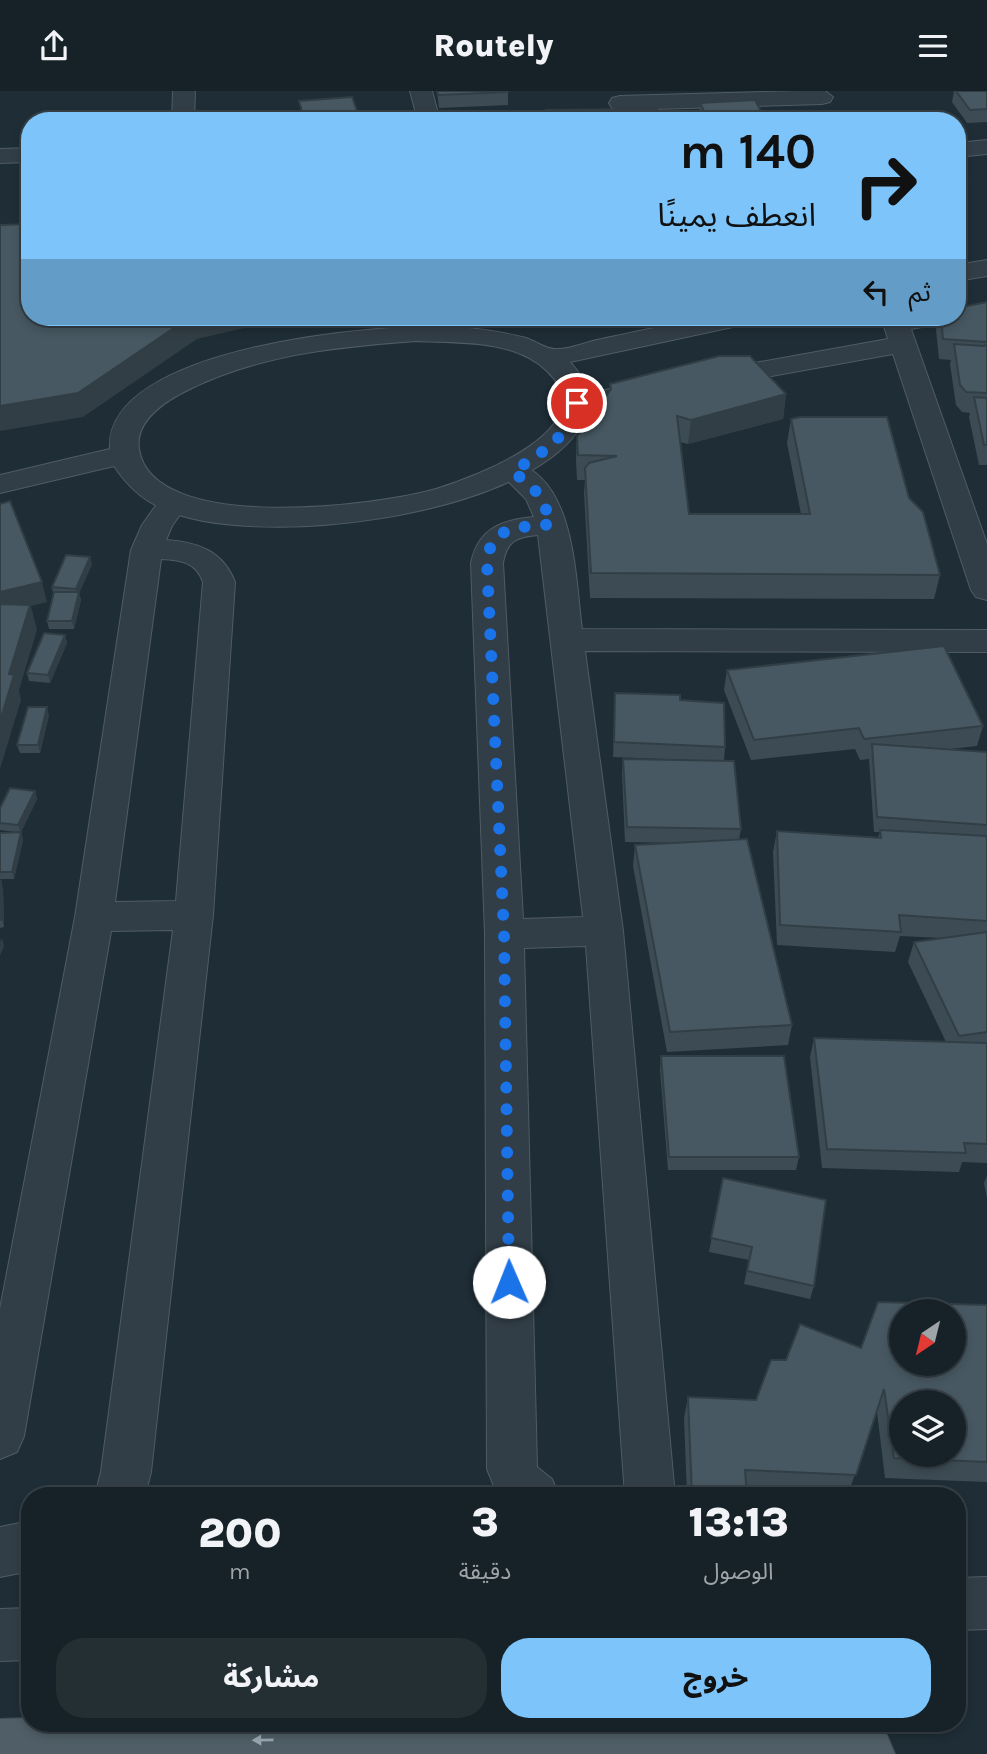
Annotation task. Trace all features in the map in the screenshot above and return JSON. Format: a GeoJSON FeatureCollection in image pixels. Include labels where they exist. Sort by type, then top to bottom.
{"type":"FeatureCollection","features":[{"type":"Feature","properties":{"kind":"main road"},"geometry":{"type":"LineString","coordinates":[[0,1746],[635,1736],[821,1745],[868,1754]]}},
{"type":"Feature","properties":{"kind":"street"},"geometry":{"type":"LineString","coordinates":[[183,112],[184,91]]}},
{"type":"Feature","properties":{"kind":"street"},"geometry":{"type":"LineString","coordinates":[[421,91],[427,112]]}},
{"type":"Feature","properties":{"kind":"street"},"geometry":{"type":"LineString","coordinates":[[620,103],[821,94],[828,112]]}},
{"type":"Feature","properties":{"kind":"street"},"geometry":{"type":"LineString","coordinates":[[966,149],[987,147]]}},
{"type":"Feature","properties":{"kind":"street"},"geometry":{"type":"LineString","coordinates":[[0,156],[21,155]]}},
{"type":"Feature","properties":{"kind":"street"},"geometry":{"type":"LineString","coordinates":[[966,272],[987,268]]}},
{"type":"Feature","properties":{"kind":"street"},"geometry":{"type":"LineString","coordinates":[[548,359],[700,326]]}},
{"type":"Feature","properties":{"kind":"street"},"geometry":{"type":"LineString","coordinates":[[577,403],[898,328],[987,590]]}},
{"type":"Feature","properties":{"kind":"street"},"geometry":{"type":"LineString","coordinates":[[429,334],[491,338],[514,344],[548,359],[570,380],[577,403],[575,414],[551,445],[513,471],[460,493],[403,505],[343,512],[282,515],[221,513],[173,502],[139,482],[128,469],[123,455],[123,440],[132,419],[151,400],[186,379],[297,346],[375,335],[429,334]]}},
{"type":"Feature","properties":{"kind":"street"},"geometry":{"type":"LineString","coordinates":[[0,484],[123,455]]}},
{"type":"Feature","properties":{"kind":"street"},"geometry":{"type":"LineString","coordinates":[[513,471],[540,495],[552,524],[604,930],[649,1487]]}},
{"type":"Feature","properties":{"kind":"street"},"geometry":{"type":"LineString","coordinates":[[0,1436],[94,917],[147,550],[158,525],[173,502]]}},
{"type":"Feature","properties":{"kind":"street"},"geometry":{"type":"LineString","coordinates":[[523,1487],[517,1482],[512,1469],[504,934],[487,577],[488,547],[496,537],[510,530],[552,524]]}},
{"type":"Feature","properties":{"kind":"street"},"geometry":{"type":"LineString","coordinates":[[123,1487],[127,1472],[194,915],[219,582],[216,569],[202,557],[169,549],[147,550]]}},
{"type":"Feature","properties":{"kind":"street"},"geometry":{"type":"LineString","coordinates":[[567,640],[987,641]]}},
{"type":"Feature","properties":{"kind":"street"},"geometry":{"type":"LineString","coordinates":[[94,917],[194,915]]}},
{"type":"Feature","properties":{"kind":"street"},"geometry":{"type":"LineString","coordinates":[[504,934],[604,930]]}},
{"type":"Feature","properties":{"kind":"street"},"geometry":{"type":"LineString","coordinates":[[0,1552],[21,1548]]}},
{"type":"Feature","properties":{"kind":"street"},"geometry":{"type":"LineString","coordinates":[[966,1604],[987,1603]]}},
{"type":"Feature","properties":{"kind":"street"},"geometry":{"type":"LineString","coordinates":[[0,1635],[21,1634]]}},
{"type":"Feature","properties":{"kind":"building"},"geometry":{"type":"Polygon","coordinates":[[[437,91],[508,91],[508,92],[438,95],[437,91]]]}},
{"type":"Feature","properties":{"kind":"building"},"geometry":{"type":"Polygon","coordinates":[[[956,91],[987,91],[987,109],[970,110],[956,91]]]}},
{"type":"Feature","properties":{"kind":"building"},"geometry":{"type":"Polygon","coordinates":[[[352,97],[357,112],[302,112],[299,101],[352,97]]]}},
{"type":"Feature","properties":{"kind":"building"},"geometry":{"type":"Polygon","coordinates":[[[755,100],[761,112],[704,112],[700,103],[755,100]]]}},
{"type":"Feature","properties":{"kind":"building"},"geometry":{"type":"Polygon","coordinates":[[[657,109],[658,112],[546,112],[657,109]]]}},
{"type":"Feature","properties":{"kind":"building"},"geometry":{"type":"Polygon","coordinates":[[[21,224],[21,326],[177,326],[78,393],[0,406],[0,225],[21,224]]]}},
{"type":"Feature","properties":{"kind":"building"},"geometry":{"type":"Polygon","coordinates":[[[987,302],[987,342],[943,339],[942,326],[966,326],[966,306],[987,302]]]}},
{"type":"Feature","properties":{"kind":"building"},"geometry":{"type":"Polygon","coordinates":[[[954,344],[987,345],[987,393],[966,392],[960,385],[954,344]]]}},
{"type":"Feature","properties":{"kind":"building"},"geometry":{"type":"Polygon","coordinates":[[[719,356],[750,356],[786,394],[691,420],[677,416],[689,514],[810,514],[791,419],[887,417],[909,498],[923,512],[940,575],[591,573],[585,468],[589,463],[617,456],[578,455],[577,436],[611,389],[610,384],[719,356]]]}},
{"type":"Feature","properties":{"kind":"building"},"geometry":{"type":"Polygon","coordinates":[[[974,397],[987,398],[987,445],[984,445],[974,397]]]}},
{"type":"Feature","properties":{"kind":"building"},"geometry":{"type":"Polygon","coordinates":[[[10,501],[42,582],[0,592],[0,504],[10,501]]]}},
{"type":"Feature","properties":{"kind":"building"},"geometry":{"type":"Polygon","coordinates":[[[66,555],[90,557],[76,589],[52,587],[66,555]]]}},
{"type":"Feature","properties":{"kind":"building"},"geometry":{"type":"Polygon","coordinates":[[[54,592],[79,592],[72,621],[47,621],[54,592]]]}},
{"type":"Feature","properties":{"kind":"building"},"geometry":{"type":"Polygon","coordinates":[[[0,604],[30,605],[9,674],[14,675],[0,721],[0,604]]]}},
{"type":"Feature","properties":{"kind":"building"},"geometry":{"type":"Polygon","coordinates":[[[44,633],[65,635],[48,675],[27,673],[44,633]]]}},
{"type":"Feature","properties":{"kind":"building"},"geometry":{"type":"Polygon","coordinates":[[[944,646],[983,726],[864,739],[859,728],[754,740],[727,670],[944,646]]]}},
{"type":"Feature","properties":{"kind":"building"},"geometry":{"type":"Polygon","coordinates":[[[615,693],[680,695],[680,700],[724,703],[725,747],[614,742],[615,693]]]}},
{"type":"Feature","properties":{"kind":"building"},"geometry":{"type":"Polygon","coordinates":[[[28,707],[47,707],[38,745],[17,745],[28,707]]]}},
{"type":"Feature","properties":{"kind":"building"},"geometry":{"type":"Polygon","coordinates":[[[872,744],[987,752],[987,825],[877,817],[872,744]]]}},
{"type":"Feature","properties":{"kind":"building"},"geometry":{"type":"Polygon","coordinates":[[[623,759],[734,761],[741,829],[627,827],[623,759]]]}},
{"type":"Feature","properties":{"kind":"building"},"geometry":{"type":"Polygon","coordinates":[[[10,788],[35,791],[18,825],[0,823],[0,808],[10,788]]]}},
{"type":"Feature","properties":{"kind":"building"},"geometry":{"type":"Polygon","coordinates":[[[880,830],[987,836],[987,921],[899,915],[901,932],[780,925],[777,831],[881,838],[880,830]]]}},
{"type":"Feature","properties":{"kind":"building"},"geometry":{"type":"Polygon","coordinates":[[[21,832],[12,872],[0,872],[0,833],[21,832]]]}},
{"type":"Feature","properties":{"kind":"building"},"geometry":{"type":"Polygon","coordinates":[[[747,839],[792,1025],[670,1032],[635,845],[747,839]]]}},
{"type":"Feature","properties":{"kind":"building"},"geometry":{"type":"Polygon","coordinates":[[[0,882],[2,920],[0,920],[0,882]]]}},
{"type":"Feature","properties":{"kind":"building"},"geometry":{"type":"Polygon","coordinates":[[[987,932],[987,1032],[959,1036],[914,942],[987,932]]]}},
{"type":"Feature","properties":{"kind":"building"},"geometry":{"type":"Polygon","coordinates":[[[814,1038],[987,1043],[987,1144],[964,1143],[966,1153],[827,1149],[814,1038]]]}},
{"type":"Feature","properties":{"kind":"building"},"geometry":{"type":"Polygon","coordinates":[[[661,1056],[784,1056],[799,1157],[669,1157],[661,1056]]]}},
{"type":"Feature","properties":{"kind":"building"},"geometry":{"type":"Polygon","coordinates":[[[723,1178],[826,1200],[814,1286],[747,1271],[752,1247],[711,1238],[723,1178]]]}},
{"type":"Feature","properties":{"kind":"building"},"geometry":{"type":"Polygon","coordinates":[[[878,1302],[889,1302],[889,1376],[966,1376],[966,1304],[987,1305],[987,1462],[966,1461],[966,1390],[889,1390],[889,1424],[884,1389],[856,1475],[745,1470],[746,1487],[692,1487],[688,1397],[756,1400],[771,1360],[786,1360],[800,1324],[861,1348],[878,1302]]]}},
{"type":"Feature","properties":{"kind":"route"},"geometry":{"type":"LineString","coordinates":[[509,1282],[504,934],[488,547],[496,537],[510,530],[552,524],[540,495],[513,471],[551,445],[575,414],[577,403]]}}]}
